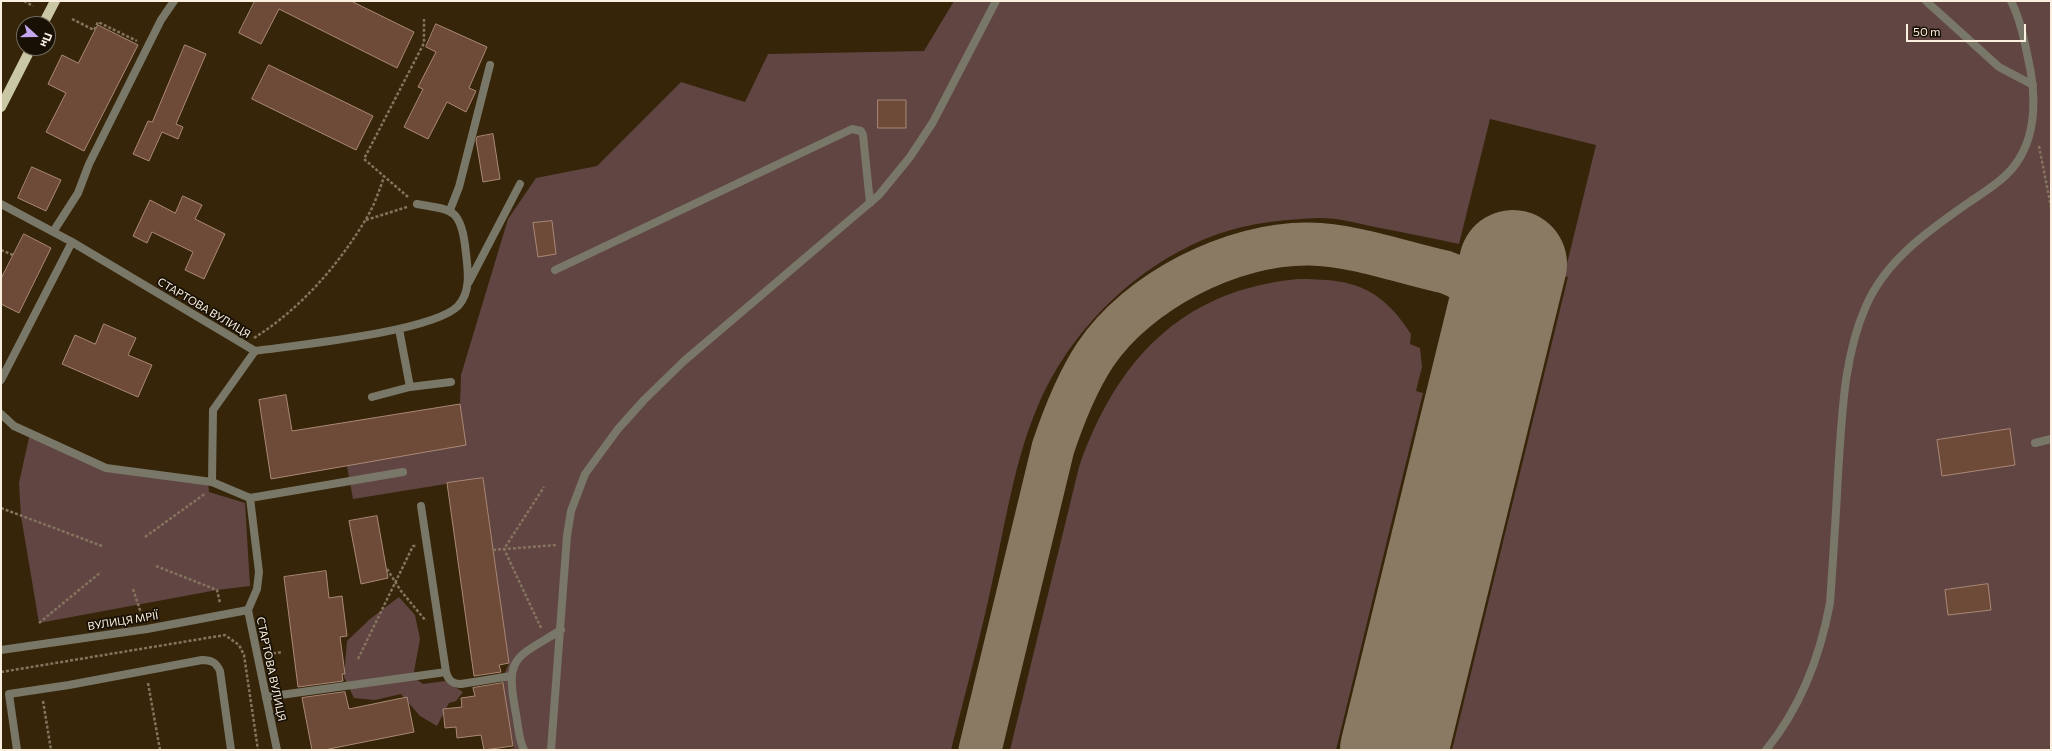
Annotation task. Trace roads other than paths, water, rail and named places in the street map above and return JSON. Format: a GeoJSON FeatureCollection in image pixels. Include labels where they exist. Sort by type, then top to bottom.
{"type":"FeatureCollection","features":[{"type":"Feature","properties":{"kind":"main road"},"geometry":{"type":"LineString","coordinates":[[47,16],[55,1]]}},
{"type":"Feature","properties":{"kind":"main road"},"geometry":{"type":"LineString","coordinates":[[1,107],[27,56]]}},
{"type":"Feature","properties":{"kind":"street"},"geometry":{"type":"LineString","coordinates":[[53,232],[78,193],[89,164],[161,20],[174,1]]}},
{"type":"Feature","properties":{"kind":"street"},"geometry":{"type":"LineString","coordinates":[[551,750],[567,544],[571,512],[585,474],[618,429],[644,400],[684,361],[870,203],[895,176],[924,138],[996,1]]}},
{"type":"Feature","properties":{"kind":"street"},"geometry":{"type":"LineString","coordinates":[[1926,1],[1998,67],[2033,85]]}},
{"type":"Feature","properties":{"kind":"street"},"geometry":{"type":"LineString","coordinates":[[1766,750],[1793,713],[1804,690],[1815,661],[1827,621],[1830,603],[1846,383],[1852,351],[1864,311],[1874,290],[1898,258],[1932,228],[1988,189],[2015,165],[2023,150],[2034,118],[2035,100],[2033,85],[2019,20],[2011,1]]}},
{"type":"Feature","properties":{"kind":"street"},"geometry":{"type":"LineString","coordinates":[[450,210],[459,187],[490,65]]}},
{"type":"Feature","properties":{"kind":"street"},"geometry":{"type":"LineString","coordinates":[[555,270],[852,129],[861,131],[863,135],[870,203]]}},
{"type":"Feature","properties":{"kind":"street"},"geometry":{"type":"LineString","coordinates":[[255,351],[399,329],[445,315],[459,305],[520,184]]}},
{"type":"Feature","properties":{"kind":"street","name":"СТАРТОВА ВУЛИЦЯ"},"geometry":{"type":"LineString","coordinates":[[1,204],[72,242],[255,351],[213,410],[212,482]]}},
{"type":"Feature","properties":{"kind":"street"},"geometry":{"type":"LineString","coordinates":[[417,204],[450,210],[457,216],[463,233],[469,283]]}},
{"type":"Feature","properties":{"kind":"street"},"geometry":{"type":"LineString","coordinates":[[1,380],[72,242]]}},
{"type":"Feature","properties":{"kind":"street"},"geometry":{"type":"LineString","coordinates":[[399,329],[410,387]]}},
{"type":"Feature","properties":{"kind":"street"},"geometry":{"type":"LineString","coordinates":[[372,397],[410,387],[451,382]]}},
{"type":"Feature","properties":{"kind":"street"},"geometry":{"type":"LineString","coordinates":[[1,414],[14,426],[106,468],[212,482],[250,498],[403,472]]}},
{"type":"Feature","properties":{"kind":"street"},"geometry":{"type":"LineString","coordinates":[[2035,442],[2051,439]]}},
{"type":"Feature","properties":{"kind":"street","name":"СТАРТОВА ВУЛИЦЯ"},"geometry":{"type":"LineString","coordinates":[[250,498],[259,572],[257,589],[248,610],[277,750]]}},
{"type":"Feature","properties":{"kind":"street"},"geometry":{"type":"LineString","coordinates":[[421,506],[446,672],[449,680],[455,684],[511,676]]}},
{"type":"Feature","properties":{"kind":"street","name":"ВУЛИЦЯ МРІЇ"},"geometry":{"type":"LineString","coordinates":[[1,650],[146,629],[248,610]]}},
{"type":"Feature","properties":{"kind":"street"},"geometry":{"type":"LineString","coordinates":[[524,750],[511,686],[511,676],[515,663],[524,652],[561,630]]}},
{"type":"Feature","properties":{"kind":"street"},"geometry":{"type":"LineString","coordinates":[[17,750],[5,695],[69,685],[202,660],[210,660],[217,665],[220,671],[231,750]]}},
{"type":"Feature","properties":{"kind":"street"},"geometry":{"type":"LineString","coordinates":[[266,697],[446,672]]}}]}
